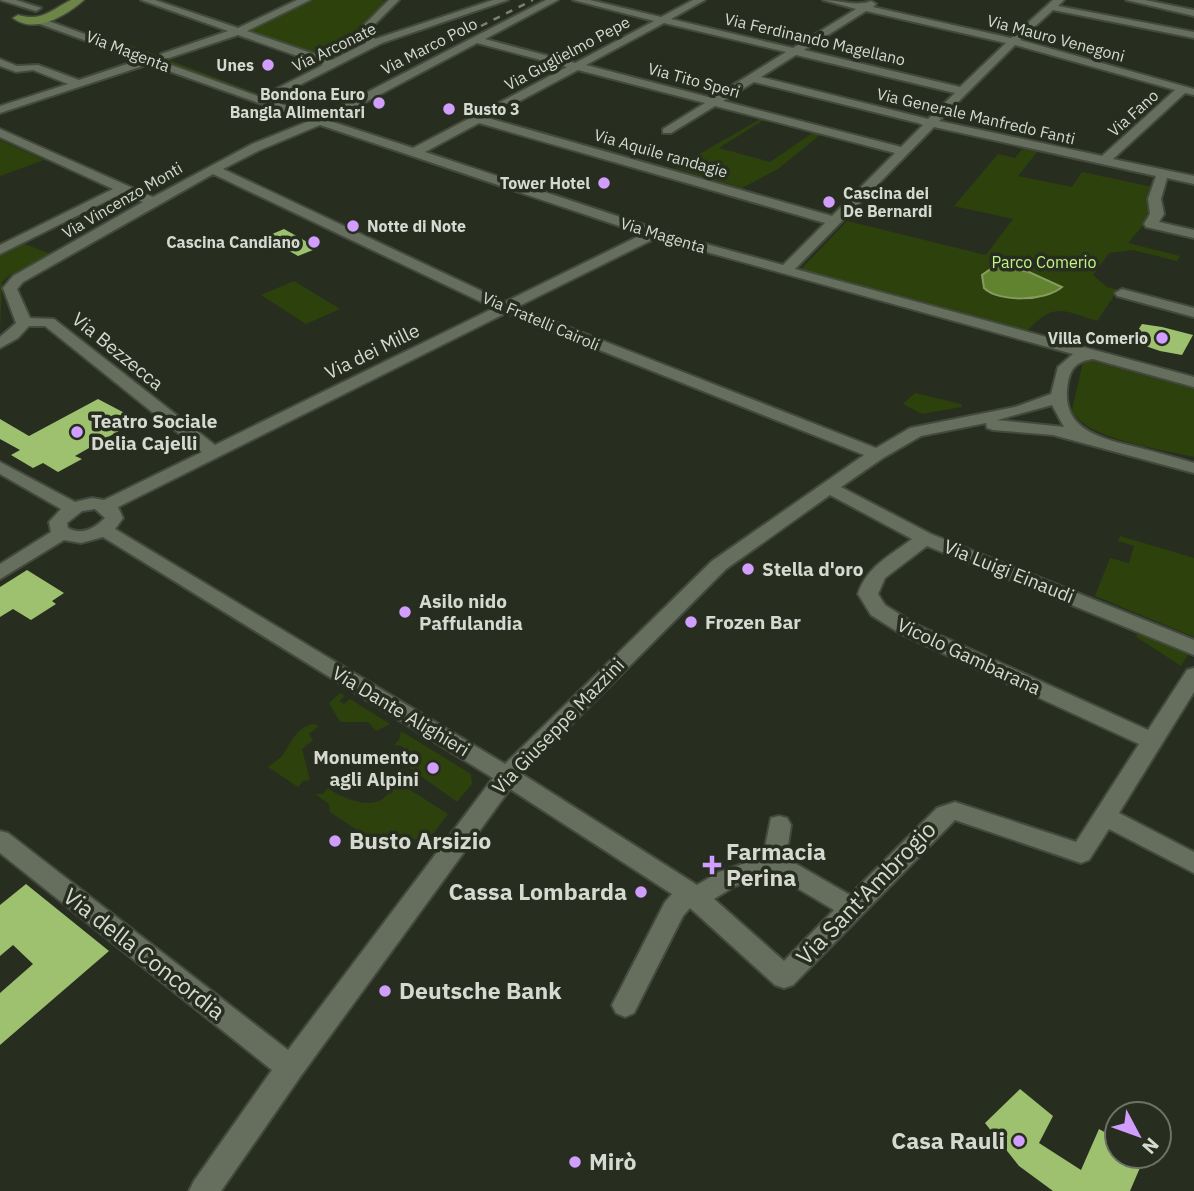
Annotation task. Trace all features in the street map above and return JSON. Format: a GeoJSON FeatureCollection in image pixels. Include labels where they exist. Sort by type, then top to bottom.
{"type":"FeatureCollection","features":[{"type":"Feature","properties":{"kind":"main road"},"geometry":{"type":"LineString","coordinates":[[12,21],[36,21],[79,0]]}},
{"type":"Feature","properties":{"kind":"main road"},"geometry":{"type":"LineString","coordinates":[[12,21],[38,8],[59,9]]}},
{"type":"Feature","properties":{"kind":"street"},"geometry":{"type":"LineString","coordinates":[[5,0],[38,8]]}},
{"type":"Feature","properties":{"kind":"street"},"geometry":{"type":"LineString","coordinates":[[146,0],[332,64]]}},
{"type":"Feature","properties":{"kind":"street"},"geometry":{"type":"LineString","coordinates":[[165,56],[237,32],[304,0]]}},
{"type":"Feature","properties":{"kind":"street"},"geometry":{"type":"LineString","coordinates":[[372,44],[365,29],[394,0]]}},
{"type":"Feature","properties":{"kind":"street","name":"Via Arconate"},"geometry":{"type":"LineString","coordinates":[[265,99],[372,44],[503,0]]}},
{"type":"Feature","properties":{"kind":"street","name":"Via Marco Polo"},"geometry":{"type":"LineString","coordinates":[[320,121],[553,0]]}},
{"type":"Feature","properties":{"kind":"street","name":"Via Ferdinando Magellano"},"geometry":{"type":"LineString","coordinates":[[578,0],[962,91]]}},
{"type":"Feature","properties":{"kind":"street","name":"Via Guglielmo Pepe"},"geometry":{"type":"LineString","coordinates":[[412,153],[700,0]]}},
{"type":"Feature","properties":{"kind":"street","name":"Via Mauro Venegoni"},"geometry":{"type":"LineString","coordinates":[[828,0],[1012,41],[1188,90]]}},
{"type":"Feature","properties":{"kind":"street"},"geometry":{"type":"LineString","coordinates":[[667,131],[878,0]]}},
{"type":"Feature","properties":{"kind":"street"},"geometry":{"type":"LineString","coordinates":[[1131,0],[1194,13]]}},
{"type":"Feature","properties":{"kind":"street"},"geometry":{"type":"LineString","coordinates":[[785,271],[1012,41],[1055,3],[1194,35]]}},
{"type":"Feature","properties":{"kind":"street"},"geometry":{"type":"LineString","coordinates":[[0,7],[12,21]]}},
{"type":"Feature","properties":{"kind":"street","name":"Via Magenta"},"geometry":{"type":"LineString","coordinates":[[59,9],[320,121],[655,233],[1194,382]]}},
{"type":"Feature","properties":{"kind":"street","name":"Via Magenta"},"geometry":{"type":"LineString","coordinates":[[36,21],[265,99]]}},
{"type":"Feature","properties":{"kind":"street","name":"Via Tito Speri"},"geometry":{"type":"LineString","coordinates":[[476,40],[903,151]]}},
{"type":"Feature","properties":{"kind":"street"},"geometry":{"type":"LineString","coordinates":[[0,110],[151,60]]}},
{"type":"Feature","properties":{"kind":"street"},"geometry":{"type":"LineString","coordinates":[[0,62],[18,69],[34,67],[78,84]]}},
{"type":"Feature","properties":{"kind":"street","name":"Via Generale Manfredo Fanti"},"geometry":{"type":"LineString","coordinates":[[752,78],[931,123],[1194,180]]}},
{"type":"Feature","properties":{"kind":"street","name":"Via Fano"},"geometry":{"type":"LineString","coordinates":[[1105,160],[1188,90]]}},
{"type":"Feature","properties":{"kind":"street","name":"Via Aquile randagie"},"geometry":{"type":"LineString","coordinates":[[478,119],[834,221]]}},
{"type":"Feature","properties":{"kind":"street","name":"Via Vincenzo Monti"},"geometry":{"type":"LineString","coordinates":[[24,322],[11,294],[10,288],[14,282],[213,169],[256,147],[320,121]]}},
{"type":"Feature","properties":{"kind":"street"},"geometry":{"type":"LineString","coordinates":[[0,133],[153,202]]}},
{"type":"Feature","properties":{"kind":"street","name":"Via Fratelli Cairoli"},"geometry":{"type":"LineString","coordinates":[[213,169],[506,308],[877,454]]}},
{"type":"Feature","properties":{"kind":"street"},"geometry":{"type":"LineString","coordinates":[[1164,173],[1153,204],[1157,214],[1151,224],[1194,234]]}},
{"type":"Feature","properties":{"kind":"street"},"geometry":{"type":"LineString","coordinates":[[0,250],[124,188]]}},
{"type":"Feature","properties":{"kind":"street","name":"Via dei Mille"},"geometry":{"type":"LineString","coordinates":[[106,506],[655,233]]}},
{"type":"Feature","properties":{"kind":"street"},"geometry":{"type":"LineString","coordinates":[[1122,293],[1194,313]]}},
{"type":"Feature","properties":{"kind":"street"},"geometry":{"type":"LineString","coordinates":[[0,343],[19,331],[24,322]]}},
{"type":"Feature","properties":{"kind":"street","name":"Via Bezzecca"},"geometry":{"type":"LineString","coordinates":[[24,322],[49,322],[215,453]]}},
{"type":"Feature","properties":{"kind":"street","name":"Via Magenta"},"geometry":{"type":"LineString","coordinates":[[1038,340],[1062,351],[1066,363]]}},
{"type":"Feature","properties":{"kind":"street"},"geometry":{"type":"LineString","coordinates":[[1090,438],[1067,422],[1058,397],[1066,363],[1076,356],[1098,356]]}},
{"type":"Feature","properties":{"kind":"street","name":"Via Giuseppe Mazzini"},"geometry":{"type":"LineString","coordinates":[[950,426],[1019,411],[1058,397]]}},
{"type":"Feature","properties":{"kind":"street","name":"Via Giuseppe Mazzini"},"geometry":{"type":"LineString","coordinates":[[204,1191],[290,1068],[507,776],[640,640],[719,565],[877,454],[907,436],[929,428],[1022,425],[1090,438],[1194,468]]}},
{"type":"Feature","properties":{"kind":"street"},"geometry":{"type":"LineString","coordinates":[[0,467],[73,508]]}},
{"type":"Feature","properties":{"kind":"street","name":"Via Luigi Einaudi"},"geometry":{"type":"LineString","coordinates":[[828,487],[925,538],[1194,648]]}},
{"type":"Feature","properties":{"kind":"street"},"geometry":{"type":"LineString","coordinates":[[91,504],[106,506],[113,512],[114,517],[104,530],[86,537],[62,533],[58,528],[63,514],[73,508],[91,504]]}},
{"type":"Feature","properties":{"kind":"street","name":"Via Dante Alighieri"},"geometry":{"type":"LineString","coordinates":[[104,530],[507,776],[696,897],[784,978]]}},
{"type":"Feature","properties":{"kind":"street"},"geometry":{"type":"LineString","coordinates":[[0,573],[62,533]]}},
{"type":"Feature","properties":{"kind":"street","name":"Vicolo Gambarana"},"geometry":{"type":"LineString","coordinates":[[925,538],[877,574],[868,594],[878,610],[908,629],[1152,741]]}},
{"type":"Feature","properties":{"kind":"street"},"geometry":{"type":"LineString","coordinates":[[1194,675],[1105,816],[1194,863]]}},
{"type":"Feature","properties":{"kind":"street","name":"Via Sant'Ambrogio"},"geometry":{"type":"LineString","coordinates":[[784,978],[937,819],[950,812],[966,814],[1081,853],[1105,816]]}},
{"type":"Feature","properties":{"kind":"street"},"geometry":{"type":"LineString","coordinates":[[774,863],[779,825]]}},
{"type":"Feature","properties":{"kind":"street","name":"Via della Concordia"},"geometry":{"type":"LineString","coordinates":[[0,840],[290,1068]]}},
{"type":"Feature","properties":{"kind":"street"},"geometry":{"type":"LineString","coordinates":[[625,1005],[674,909],[681,901],[696,897],[727,879],[774,863],[853,909]]}},
{"type":"Feature","properties":{"kind":"green space"},"geometry":{"type":"Polygon","coordinates":[[[312,0],[385,1],[356,31],[363,44],[332,60],[248,31],[312,0]]]}},
{"type":"Feature","properties":{"kind":"green space"},"geometry":{"type":"Polygon","coordinates":[[[122,42],[261,95],[252,96],[117,44],[122,42]]]}},
{"type":"Feature","properties":{"kind":"green space"},"geometry":{"type":"Polygon","coordinates":[[[762,118],[765,119],[719,148],[770,162],[814,132],[821,134],[778,169],[742,188],[675,168],[762,118]]]}},
{"type":"Feature","properties":{"kind":"green space"},"geometry":{"type":"Polygon","coordinates":[[[0,140],[44,160],[0,176],[0,140]]]}},
{"type":"Feature","properties":{"kind":"green space","name":"Parco Comerio"},"geometry":{"type":"Polygon","coordinates":[[[1022,149],[1037,152],[1018,176],[1072,187],[1082,172],[1153,187],[1146,222],[1128,243],[1180,256],[1177,261],[1133,250],[1109,253],[1093,275],[1107,287],[1118,290],[1097,321],[1067,312],[1052,312],[1027,331],[800,270],[847,221],[986,255],[1013,219],[954,206],[998,154],[1015,158],[1022,149]]]}},
{"type":"Feature","properties":{"kind":"green space"},"geometry":{"type":"Polygon","coordinates":[[[22,243],[51,254],[10,275],[2,282],[0,333],[0,254],[22,243]]]}},
{"type":"Feature","properties":{"kind":"green space"},"geometry":{"type":"Polygon","coordinates":[[[294,281],[340,309],[306,324],[261,295],[294,281]]]}},
{"type":"Feature","properties":{"kind":"green space"},"geometry":{"type":"Polygon","coordinates":[[[1088,360],[1194,389],[1194,457],[1126,442],[1092,429],[1079,420],[1072,410],[1083,362],[1088,360]]]}},
{"type":"Feature","properties":{"kind":"green space"},"geometry":{"type":"Polygon","coordinates":[[[915,393],[961,404],[962,407],[922,414],[903,404],[915,393]]]}},
{"type":"Feature","properties":{"kind":"green space"},"geometry":{"type":"Polygon","coordinates":[[[1120,536],[1194,558],[1194,637],[1095,596],[1110,558],[1129,563],[1134,546],[1118,541],[1120,536]]]}},
{"type":"Feature","properties":{"kind":"green space"},"geometry":{"type":"Polygon","coordinates":[[[1140,633],[1189,653],[1181,666],[1135,636],[1140,633]]]}},
{"type":"Feature","properties":{"kind":"green space"},"geometry":{"type":"Polygon","coordinates":[[[340,693],[345,696],[339,701],[344,704],[350,699],[390,724],[376,731],[368,722],[340,722],[329,703],[340,693]]]}},
{"type":"Feature","properties":{"kind":"green space"},"geometry":{"type":"Polygon","coordinates":[[[314,724],[319,726],[309,734],[313,740],[302,749],[310,780],[303,781],[298,787],[268,767],[282,756],[298,732],[314,724]]]}},
{"type":"Feature","properties":{"kind":"green space"},"geometry":{"type":"Polygon","coordinates":[[[401,731],[471,774],[472,784],[457,802],[400,761],[405,757],[406,750],[402,746],[394,745],[399,740],[401,731]]]}},
{"type":"Feature","properties":{"kind":"green space"},"geometry":{"type":"Polygon","coordinates":[[[404,786],[448,814],[428,841],[404,838],[378,844],[330,812],[329,804],[315,794],[323,794],[328,788],[346,798],[368,803],[381,800],[394,789],[404,786]]]}},
{"type":"Feature","properties":{"kind":"shaded area"},"geometry":{"type":"Polygon","coordinates":[[[1005,267],[1029,272],[1062,287],[1045,295],[1023,298],[1000,296],[984,288],[982,275],[992,268],[1005,267]]]}},
{"type":"Feature","properties":{"kind":"building","name":"Cascina Candiano"},"geometry":{"type":"Polygon","coordinates":[[[284,229],[318,248],[298,256],[265,237],[284,229]]]}},
{"type":"Feature","properties":{"kind":"building","name":"Villa Comerio"},"geometry":{"type":"Polygon","coordinates":[[[1142,324],[1193,335],[1182,355],[1160,351],[1131,341],[1142,324]]]}},
{"type":"Feature","properties":{"kind":"building","name":"Teatro Sociale Delia Cajelli"},"geometry":{"type":"Polygon","coordinates":[[[98,399],[138,420],[75,456],[82,459],[58,472],[43,463],[33,468],[11,455],[20,450],[0,439],[0,419],[29,436],[98,399]]]}},
{"type":"Feature","properties":{"kind":"building"},"geometry":{"type":"Polygon","coordinates":[[[27,570],[64,593],[52,601],[56,604],[31,620],[13,609],[0,617],[0,587],[27,570]]]}},
{"type":"Feature","properties":{"kind":"building"},"geometry":{"type":"Polygon","coordinates":[[[26,884],[109,951],[0,1045],[0,993],[33,964],[13,945],[0,956],[0,905],[26,884]]]}},
{"type":"Feature","properties":{"kind":"building","name":"Casa Rauli"},"geometry":{"type":"Polygon","coordinates":[[[1020,1089],[1053,1116],[1039,1143],[1081,1170],[1099,1129],[1103,1131],[1103,1170],[1139,1170],[1130,1191],[1053,1191],[1019,1166],[985,1123],[1020,1089]]]}},
{"type":"Feature","properties":{"kind":"railway"},"geometry":{"type":"LineString","coordinates":[[481,26],[533,0]]}},
{"type":"Feature","properties":{"kind":"place","name":"Unes"},"geometry":{"type":"Point","coordinates":[268,65]}},
{"type":"Feature","properties":{"kind":"place","name":"Bondona Euro Bangla Alimentari"},"geometry":{"type":"Point","coordinates":[379,103]}},
{"type":"Feature","properties":{"kind":"place","name":"Busto 3"},"geometry":{"type":"Point","coordinates":[449,109]}},
{"type":"Feature","properties":{"kind":"place","name":"Tower Hotel"},"geometry":{"type":"Point","coordinates":[604,183]}},
{"type":"Feature","properties":{"kind":"place","name":"Cascina dei De Bernardi"},"geometry":{"type":"Point","coordinates":[829,202]}},
{"type":"Feature","properties":{"kind":"place","name":"Notte di Note"},"geometry":{"type":"Point","coordinates":[353,226]}},
{"type":"Feature","properties":{"kind":"place","name":"Cascina Candiano"},"geometry":{"type":"Point","coordinates":[314,242]}},
{"type":"Feature","properties":{"kind":"place","name":"Villa Comerio"},"geometry":{"type":"Point","coordinates":[1162,338]}},
{"type":"Feature","properties":{"kind":"place","name":"Teatro Sociale Delia Cajelli"},"geometry":{"type":"Point","coordinates":[77,432]}},
{"type":"Feature","properties":{"kind":"place","name":"Stella d'oro"},"geometry":{"type":"Point","coordinates":[748,569]}},
{"type":"Feature","properties":{"kind":"place","name":"Asilo nido Paffulandia"},"geometry":{"type":"Point","coordinates":[405,612]}},
{"type":"Feature","properties":{"kind":"place","name":"Frozen Bar"},"geometry":{"type":"Point","coordinates":[691,622]}},
{"type":"Feature","properties":{"kind":"place","name":"Monumento agli Alpini"},"geometry":{"type":"Point","coordinates":[433,768]}},
{"type":"Feature","properties":{"kind":"place","name":"Busto Arsizio"},"geometry":{"type":"Point","coordinates":[335,841]}},
{"type":"Feature","properties":{"kind":"place","name":"Farmacia Perina"},"geometry":{"type":"Point","coordinates":[712,865]}},
{"type":"Feature","properties":{"kind":"place","name":"Cassa Lombarda"},"geometry":{"type":"Point","coordinates":[641,892]}},
{"type":"Feature","properties":{"kind":"place","name":"Deutsche Bank"},"geometry":{"type":"Point","coordinates":[385,991]}},
{"type":"Feature","properties":{"kind":"place","name":"Casa Rauli"},"geometry":{"type":"Point","coordinates":[1019,1141]}},
{"type":"Feature","properties":{"kind":"place","name":"Mirò"},"geometry":{"type":"Point","coordinates":[575,1162]}}]}
